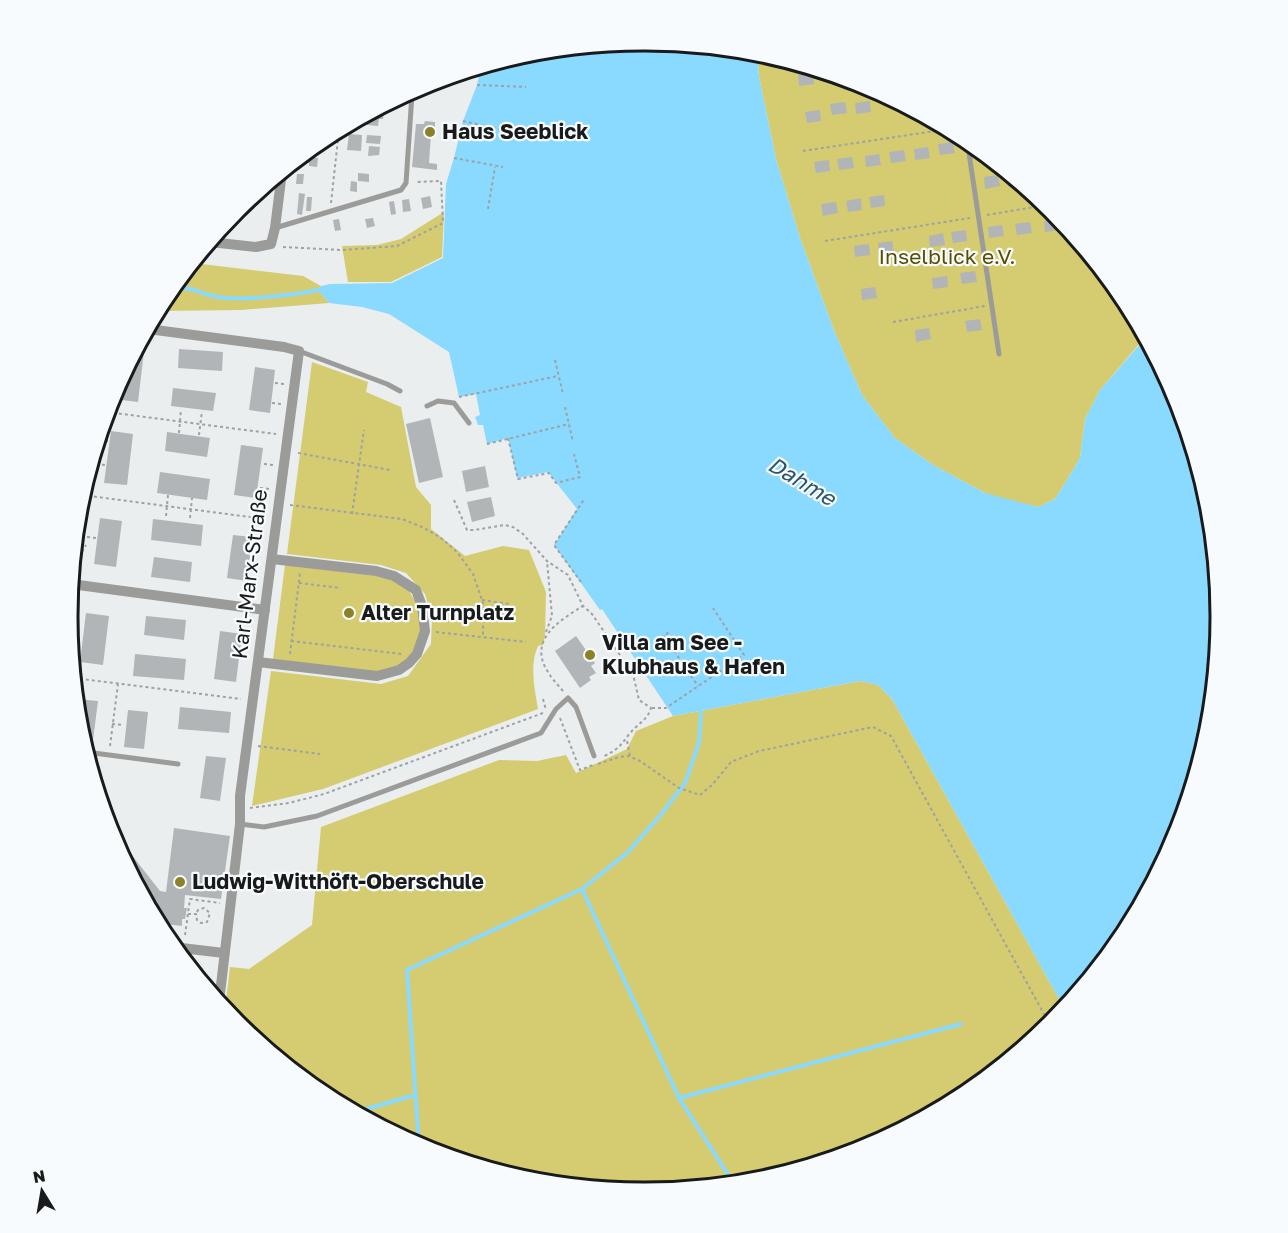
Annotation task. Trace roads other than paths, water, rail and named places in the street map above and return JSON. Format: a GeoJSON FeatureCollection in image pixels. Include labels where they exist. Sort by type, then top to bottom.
{"type":"FeatureCollection","features":[{"type":"Feature","properties":{"kind":"street"},"geometry":{"type":"LineString","coordinates":[[220,243],[252,246],[271,244],[281,183]]}},
{"type":"Feature","properties":{"kind":"street"},"geometry":{"type":"LineString","coordinates":[[157,329],[284,346],[298,351]]}},
{"type":"Feature","properties":{"kind":"street","name":"Karl-Marx-Straße"},"geometry":{"type":"LineString","coordinates":[[220,991],[240,824],[240,796],[265,610],[268,555],[276,521],[298,351]]}},
{"type":"Feature","properties":{"kind":"street"},"geometry":{"type":"LineString","coordinates":[[258,662],[377,676],[388,674],[399,670],[417,654],[425,631],[423,606],[416,590],[394,576],[376,571],[302,562],[268,555]]}},
{"type":"Feature","properties":{"kind":"street"},"geometry":{"type":"LineString","coordinates":[[80,585],[265,610]]}},
{"type":"Feature","properties":{"kind":"street"},"geometry":{"type":"LineString","coordinates":[[186,948],[225,953]]}},
{"type":"Feature","properties":{"kind":"lane"},"geometry":{"type":"LineString","coordinates":[[275,228],[401,190],[406,183],[412,101]]}},
{"type":"Feature","properties":{"kind":"lane"},"geometry":{"type":"LineString","coordinates":[[969,154],[999,354]]}},
{"type":"Feature","properties":{"kind":"lane"},"geometry":{"type":"LineString","coordinates":[[298,351],[400,391]]}},
{"type":"Feature","properties":{"kind":"lane"},"geometry":{"type":"LineString","coordinates":[[428,406],[438,400],[454,403],[469,423]]}},
{"type":"Feature","properties":{"kind":"lane"},"geometry":{"type":"LineString","coordinates":[[240,824],[264,826],[317,816],[541,733],[556,709],[568,698],[576,707],[594,756]]}},
{"type":"Feature","properties":{"kind":"lane"},"geometry":{"type":"LineString","coordinates":[[96,753],[178,764]]}},
{"type":"Feature","properties":{"kind":"water","name":"Dahme"},"geometry":{"type":"Polygon","coordinates":[[[607,52],[681,52],[758,63],[776,159],[800,238],[835,333],[862,395],[895,438],[933,465],[985,493],[1038,507],[1055,499],[1080,458],[1085,419],[1100,390],[1140,345],[1166,400],[1179,435],[1199,506],[1205,543],[1210,616],[1205,690],[1190,763],[1166,833],[1151,867],[1114,931],[1093,961],[1059,1000],[892,699],[878,685],[860,681],[673,716],[602,609],[600,610],[554,545],[577,509],[548,472],[517,478],[508,438],[487,444],[483,425],[478,425],[475,417],[480,415],[476,394],[459,397],[449,352],[389,314],[362,307],[329,303],[318,290],[321,286],[330,284],[392,283],[443,258],[446,184],[463,121],[479,76],[498,70],[570,56],[607,52]]]}},
{"type":"Feature","properties":{"kind":"waterway"},"geometry":{"type":"LineString","coordinates":[[184,288],[228,298],[268,297],[318,290]]}},
{"type":"Feature","properties":{"kind":"waterway"},"geometry":{"type":"LineString","coordinates":[[418,1135],[407,970],[582,889],[627,853],[685,783],[699,743],[701,712]]}},
{"type":"Feature","properties":{"kind":"waterway"},"geometry":{"type":"LineString","coordinates":[[582,889],[679,1098],[728,1175]]}},
{"type":"Feature","properties":{"kind":"waterway"},"geometry":{"type":"LineString","coordinates":[[679,1098],[961,1024]]}},
{"type":"Feature","properties":{"kind":"waterway"},"geometry":{"type":"LineString","coordinates":[[366,1109],[415,1095]]}},
{"type":"Feature","properties":{"kind":"place","name":"Haus Seeblick"},"geometry":{"type":"Point","coordinates":[430,132]}},
{"type":"Feature","properties":{"kind":"place","name":"Alter Turnplatz"},"geometry":{"type":"Point","coordinates":[349,613]}},
{"type":"Feature","properties":{"kind":"place","name":"Villa am See - Klubhaus & Hafen"},"geometry":{"type":"Point","coordinates":[590,655]}},
{"type":"Feature","properties":{"kind":"place","name":"Ludwig-Witthöft-Oberschule"},"geometry":{"type":"Point","coordinates":[180,882]}},
{"type":"Feature","properties":{"kind":"park label","name":"Inselblick e.V."},"geometry":{"type":"Point","coordinates":[947,257]}}]}
